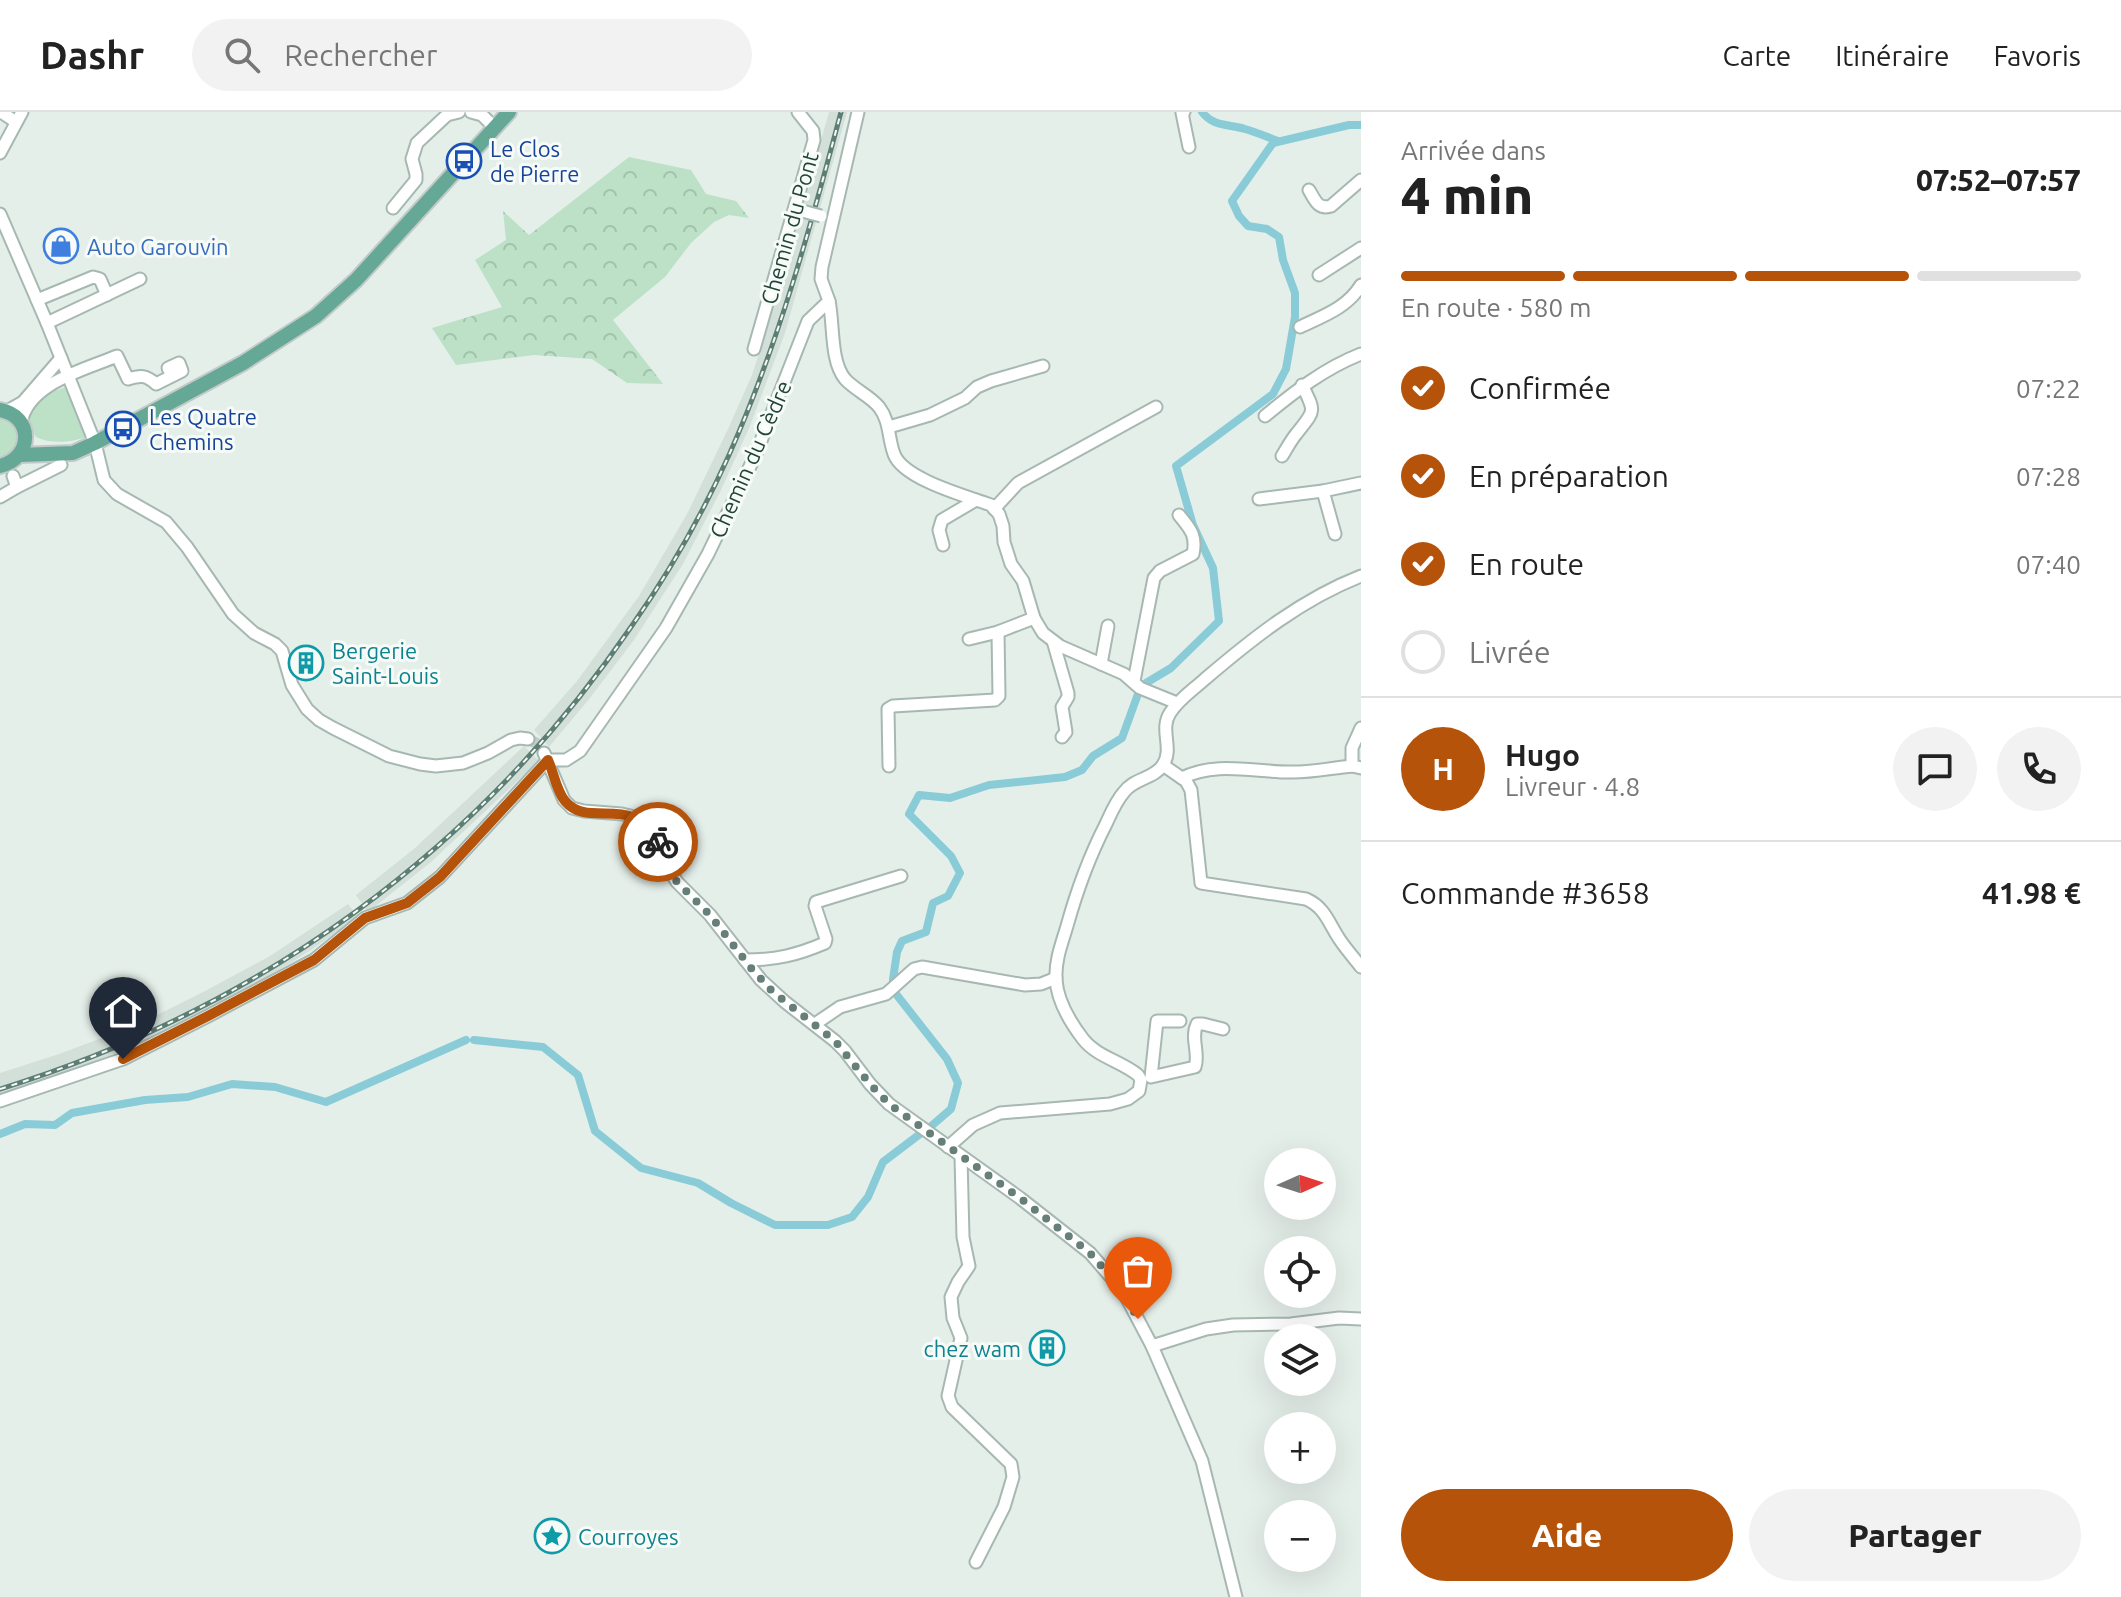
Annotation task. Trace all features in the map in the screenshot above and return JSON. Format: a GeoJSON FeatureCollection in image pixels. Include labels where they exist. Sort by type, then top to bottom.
{"type":"FeatureCollection","features":[{"type":"Feature","properties":{"kind":"main road"},"geometry":{"type":"LineString","coordinates":[[11,468],[73,453],[92,444],[243,363],[316,316],[356,280],[509,112]]}},
{"type":"Feature","properties":{"kind":"main road"},"geometry":{"type":"LineString","coordinates":[[3,410],[15,416],[40,444],[92,444]]}},
{"type":"Feature","properties":{"kind":"main road"},"geometry":{"type":"LineString","coordinates":[[11,468],[24,448],[23,427]]}},
{"type":"Feature","properties":{"kind":"street"},"geometry":{"type":"LineString","coordinates":[[0,153],[19,117],[1,112]]}},
{"type":"Feature","properties":{"kind":"street"},"geometry":{"type":"LineString","coordinates":[[393,208],[417,178],[412,159],[417,143],[447,115],[459,112]]}},
{"type":"Feature","properties":{"kind":"street"},"geometry":{"type":"LineString","coordinates":[[471,112],[482,115],[495,128]]}},
{"type":"Feature","properties":{"kind":"street","name":"Chemin du Pont"},"geometry":{"type":"LineString","coordinates":[[754,349],[799,210],[814,140],[813,131],[798,112]]}},
{"type":"Feature","properties":{"kind":"street"},"geometry":{"type":"LineString","coordinates":[[858,112],[827,218],[821,279],[833,319],[835,358],[841,372],[879,407],[889,427],[894,454],[900,466],[914,476],[991,505],[999,514],[1011,564],[1023,581],[1034,618],[1043,633],[1060,646],[1124,674],[1140,688],[1177,703]]}},
{"type":"Feature","properties":{"kind":"street"},"geometry":{"type":"LineString","coordinates":[[1184,112],[1189,147]]}},
{"type":"Feature","properties":{"kind":"street"},"geometry":{"type":"LineString","coordinates":[[1309,190],[1317,204],[1327,207],[1361,180]]}},
{"type":"Feature","properties":{"kind":"street"},"geometry":{"type":"LineString","coordinates":[[799,210],[827,218]]}},
{"type":"Feature","properties":{"kind":"street"},"geometry":{"type":"LineString","coordinates":[[0,214],[69,377],[109,488],[166,522],[233,614],[282,651],[292,685],[307,709],[319,720],[389,756],[420,764],[463,763],[511,740],[528,739]]}},
{"type":"Feature","properties":{"kind":"street"},"geometry":{"type":"LineString","coordinates":[[1319,275],[1361,248]]}},
{"type":"Feature","properties":{"kind":"street"},"geometry":{"type":"LineString","coordinates":[[37,300],[93,277],[100,279],[107,295]]}},
{"type":"Feature","properties":{"kind":"street"},"geometry":{"type":"LineString","coordinates":[[47,323],[140,279]]}},
{"type":"Feature","properties":{"kind":"street"},"geometry":{"type":"LineString","coordinates":[[1300,327],[1342,306],[1361,285]]}},
{"type":"Feature","properties":{"kind":"street","name":"Chemin du Cèdre"},"geometry":{"type":"LineString","coordinates":[[546,757],[566,760],[580,751],[666,628],[708,554],[755,456],[808,321],[829,301]]}},
{"type":"Feature","properties":{"kind":"street"},"geometry":{"type":"LineString","coordinates":[[1265,416],[1302,385],[1361,354]]}},
{"type":"Feature","properties":{"kind":"street"},"geometry":{"type":"LineString","coordinates":[[23,427],[23,412],[43,388],[117,356],[128,379],[140,375],[156,384],[172,376]]}},
{"type":"Feature","properties":{"kind":"street"},"geometry":{"type":"LineString","coordinates":[[3,410],[23,402],[61,358]]}},
{"type":"Feature","properties":{"kind":"street"},"geometry":{"type":"LineString","coordinates":[[889,427],[930,415],[991,381],[1043,366]]}},
{"type":"Feature","properties":{"kind":"street"},"geometry":{"type":"LineString","coordinates":[[1282,456],[1312,414],[1312,404],[1302,385]]}},
{"type":"Feature","properties":{"kind":"street"},"geometry":{"type":"LineString","coordinates":[[994,509],[1018,483],[1156,407]]}},
{"type":"Feature","properties":{"kind":"street"},"geometry":{"type":"LineString","coordinates":[[0,497],[11,468],[61,465]]}},
{"type":"Feature","properties":{"kind":"street"},"geometry":{"type":"LineString","coordinates":[[1259,499],[1361,483]]}},
{"type":"Feature","properties":{"kind":"street"},"geometry":{"type":"LineString","coordinates":[[1323,491],[1335,534]]}},
{"type":"Feature","properties":{"kind":"street"},"geometry":{"type":"LineString","coordinates":[[943,545],[939,530],[942,520],[976,500]]}},
{"type":"Feature","properties":{"kind":"street"},"geometry":{"type":"LineString","coordinates":[[1134,681],[1154,578],[1160,571],[1193,554],[1193,534],[1179,515]]}},
{"type":"Feature","properties":{"kind":"street"},"geometry":{"type":"LineString","coordinates":[[948,1147],[973,1125],[1000,1113],[1110,1104],[1128,1099],[1139,1091],[1141,1080],[1138,1075],[1097,1052],[1081,1037],[1060,999],[1057,960],[1091,853],[1123,792],[1163,765],[1168,748],[1165,725],[1177,703],[1289,613],[1330,588],[1361,576]]}},
{"type":"Feature","properties":{"kind":"street"},"geometry":{"type":"LineString","coordinates":[[969,639],[1034,618]]}},
{"type":"Feature","properties":{"kind":"street"},"geometry":{"type":"LineString","coordinates":[[1101,664],[1108,626]]}},
{"type":"Feature","properties":{"kind":"street"},"geometry":{"type":"LineString","coordinates":[[889,766],[886,715],[890,707],[997,699],[998,632]]}},
{"type":"Feature","properties":{"kind":"street"},"geometry":{"type":"LineString","coordinates":[[1053,641],[1068,693],[1062,707],[1066,732],[1062,737]]}},
{"type":"Feature","properties":{"kind":"street"},"geometry":{"type":"LineString","coordinates":[[1182,778],[1202,771],[1242,768],[1290,773],[1356,767],[1352,748],[1361,728]]}},
{"type":"Feature","properties":{"kind":"street"},"geometry":{"type":"LineString","coordinates":[[0,1101],[123,1059],[314,960],[365,918],[407,903],[440,877],[546,757],[564,800],[572,808],[622,814],[645,822],[677,882],[710,915],[772,991],[845,1051],[889,1104],[1020,1198],[1090,1253],[1123,1291],[1152,1346],[1202,1461],[1236,1597]]}},
{"type":"Feature","properties":{"kind":"street"},"geometry":{"type":"LineString","coordinates":[[1163,765],[1186,781],[1191,790],[1201,883],[1306,899],[1316,904],[1361,967]]}},
{"type":"Feature","properties":{"kind":"street"},"geometry":{"type":"LineString","coordinates":[[745,960],[774,960],[803,953],[825,943],[816,902],[901,876]]}},
{"type":"Feature","properties":{"kind":"street"},"geometry":{"type":"LineString","coordinates":[[815,1024],[840,1007],[886,994],[914,969],[922,967],[1025,985],[1041,984],[1056,978]]}},
{"type":"Feature","properties":{"kind":"street"},"geometry":{"type":"LineString","coordinates":[[1180,1021],[1157,1021],[1151,1077],[1196,1066],[1194,1030],[1197,1024],[1223,1029]]}},
{"type":"Feature","properties":{"kind":"street"},"geometry":{"type":"LineString","coordinates":[[961,1157],[963,1237],[969,1266],[951,1297],[953,1318],[961,1338],[948,1396],[952,1407],[1011,1464],[1013,1477],[1004,1507],[976,1562]]}},
{"type":"Feature","properties":{"kind":"street"},"geometry":{"type":"LineString","coordinates":[[1152,1346],[1206,1329],[1233,1325],[1361,1319]]}},
{"type":"Feature","properties":{"kind":"shaded area"},"geometry":{"type":"Polygon","coordinates":[[[829,112],[847,112],[785,333],[750,426],[683,564],[634,640],[549,747],[534,730],[577,681],[639,596],[687,514],[752,375],[829,112]]]}},
{"type":"Feature","properties":{"kind":"shaded area"},"geometry":{"type":"Polygon","coordinates":[[[524,746],[539,761],[431,862],[368,912],[356,895],[415,848],[524,746]]]}},
{"type":"Feature","properties":{"kind":"shaded area"},"geometry":{"type":"Polygon","coordinates":[[[348,904],[358,917],[257,984],[152,1038],[40,1084],[0,1096],[0,1073],[139,1024],[270,956],[348,904]]]}},
{"type":"Feature","properties":{"kind":"green space"},"geometry":{"type":"Polygon","coordinates":[[[629,157],[691,170],[706,194],[736,201],[749,218],[729,215],[714,222],[691,243],[665,277],[613,320],[663,384],[627,383],[592,359],[534,355],[456,365],[432,328],[502,307],[475,260],[506,240],[503,211],[529,235],[629,157]]]}},
{"type":"Feature","properties":{"kind":"green space"},"geometry":{"type":"Polygon","coordinates":[[[69,386],[80,419],[90,436],[63,442],[36,437],[29,416],[34,402],[69,386]]]}},
{"type":"Feature","properties":{"kind":"green space"},"geometry":{"type":"Polygon","coordinates":[[[0,416],[15,427],[20,443],[11,456],[0,460],[0,416]]]}},
{"type":"Feature","properties":{"kind":"waterway"},"geometry":{"type":"LineString","coordinates":[[1202,112],[1216,123],[1249,130],[1278,141]]}},
{"type":"Feature","properties":{"kind":"waterway"},"geometry":{"type":"LineString","coordinates":[[1146,683],[1171,668],[1219,621],[1213,568],[1193,525],[1176,466],[1273,394],[1286,369],[1295,317],[1295,293],[1283,260],[1279,237],[1267,229],[1248,226],[1232,201],[1273,143],[1349,125],[1361,125]]}},
{"type":"Feature","properties":{"kind":"waterway"},"geometry":{"type":"LineString","coordinates":[[893,979],[902,941],[926,932],[933,903],[948,896],[960,873],[951,856],[909,814],[919,795],[950,798],[989,785],[1065,777],[1082,770],[1093,756],[1122,738],[1138,694]]}},
{"type":"Feature","properties":{"kind":"waterway"},"geometry":{"type":"LineString","coordinates":[[896,994],[947,1059],[958,1083],[951,1109],[929,1128]]}},
{"type":"Feature","properties":{"kind":"waterway"},"geometry":{"type":"LineString","coordinates":[[0,1134],[25,1124],[55,1125],[72,1113],[145,1100],[188,1097],[232,1084],[275,1087],[326,1102],[466,1040]]}},
{"type":"Feature","properties":{"kind":"waterway"},"geometry":{"type":"LineString","coordinates":[[474,1040],[543,1047],[578,1075],[595,1131],[641,1168],[698,1183],[775,1225],[828,1225],[852,1217],[868,1197],[883,1162],[920,1134]]}},
{"type":"Feature","properties":{"kind":"tunnel"},"geometry":{"type":"LineString","coordinates":[[528,739],[544,753]]}},
{"type":"Feature","properties":{"kind":"railway"},"geometry":{"type":"LineString","coordinates":[[0,1089],[95,1055],[186,1015],[273,967],[355,912],[432,851],[504,782],[571,708],[659,586],[696,522],[729,455],[778,329],[841,112]]}},
{"type":"Feature","properties":{"kind":"way so far"},"geometry":{"type":"LineString","coordinates":[[658,842],[677,882],[710,915],[772,991],[835,1041],[889,1104],[1020,1198],[1090,1253],[1123,1291],[1138,1319]]}},
{"type":"Feature","properties":{"kind":"place","name":"Le Clos de Pierre"},"geometry":{"type":"Point","coordinates":[464,161]}},
{"type":"Feature","properties":{"kind":"place","name":"Auto Garouvin"},"geometry":{"type":"Point","coordinates":[61,246]}},
{"type":"Feature","properties":{"kind":"place","name":"Les Quatre Chemins"},"geometry":{"type":"Point","coordinates":[123,429]}},
{"type":"Feature","properties":{"kind":"place","name":"Bergerie Saint-Louis"},"geometry":{"type":"Point","coordinates":[306,663]}},
{"type":"Feature","properties":{"kind":"place","name":"chez wam"},"geometry":{"type":"Point","coordinates":[1047,1348]}},
{"type":"Feature","properties":{"kind":"place","name":"Courroyes"},"geometry":{"type":"Point","coordinates":[552,1536]}},
{"type":"Feature","properties":{"kind":"route"},"geometry":{"type":"LineString","coordinates":[[123,1059],[314,960],[365,918],[407,903],[440,877],[548,760],[564,800],[572,808],[634,817],[645,822],[658,842]]}}]}
